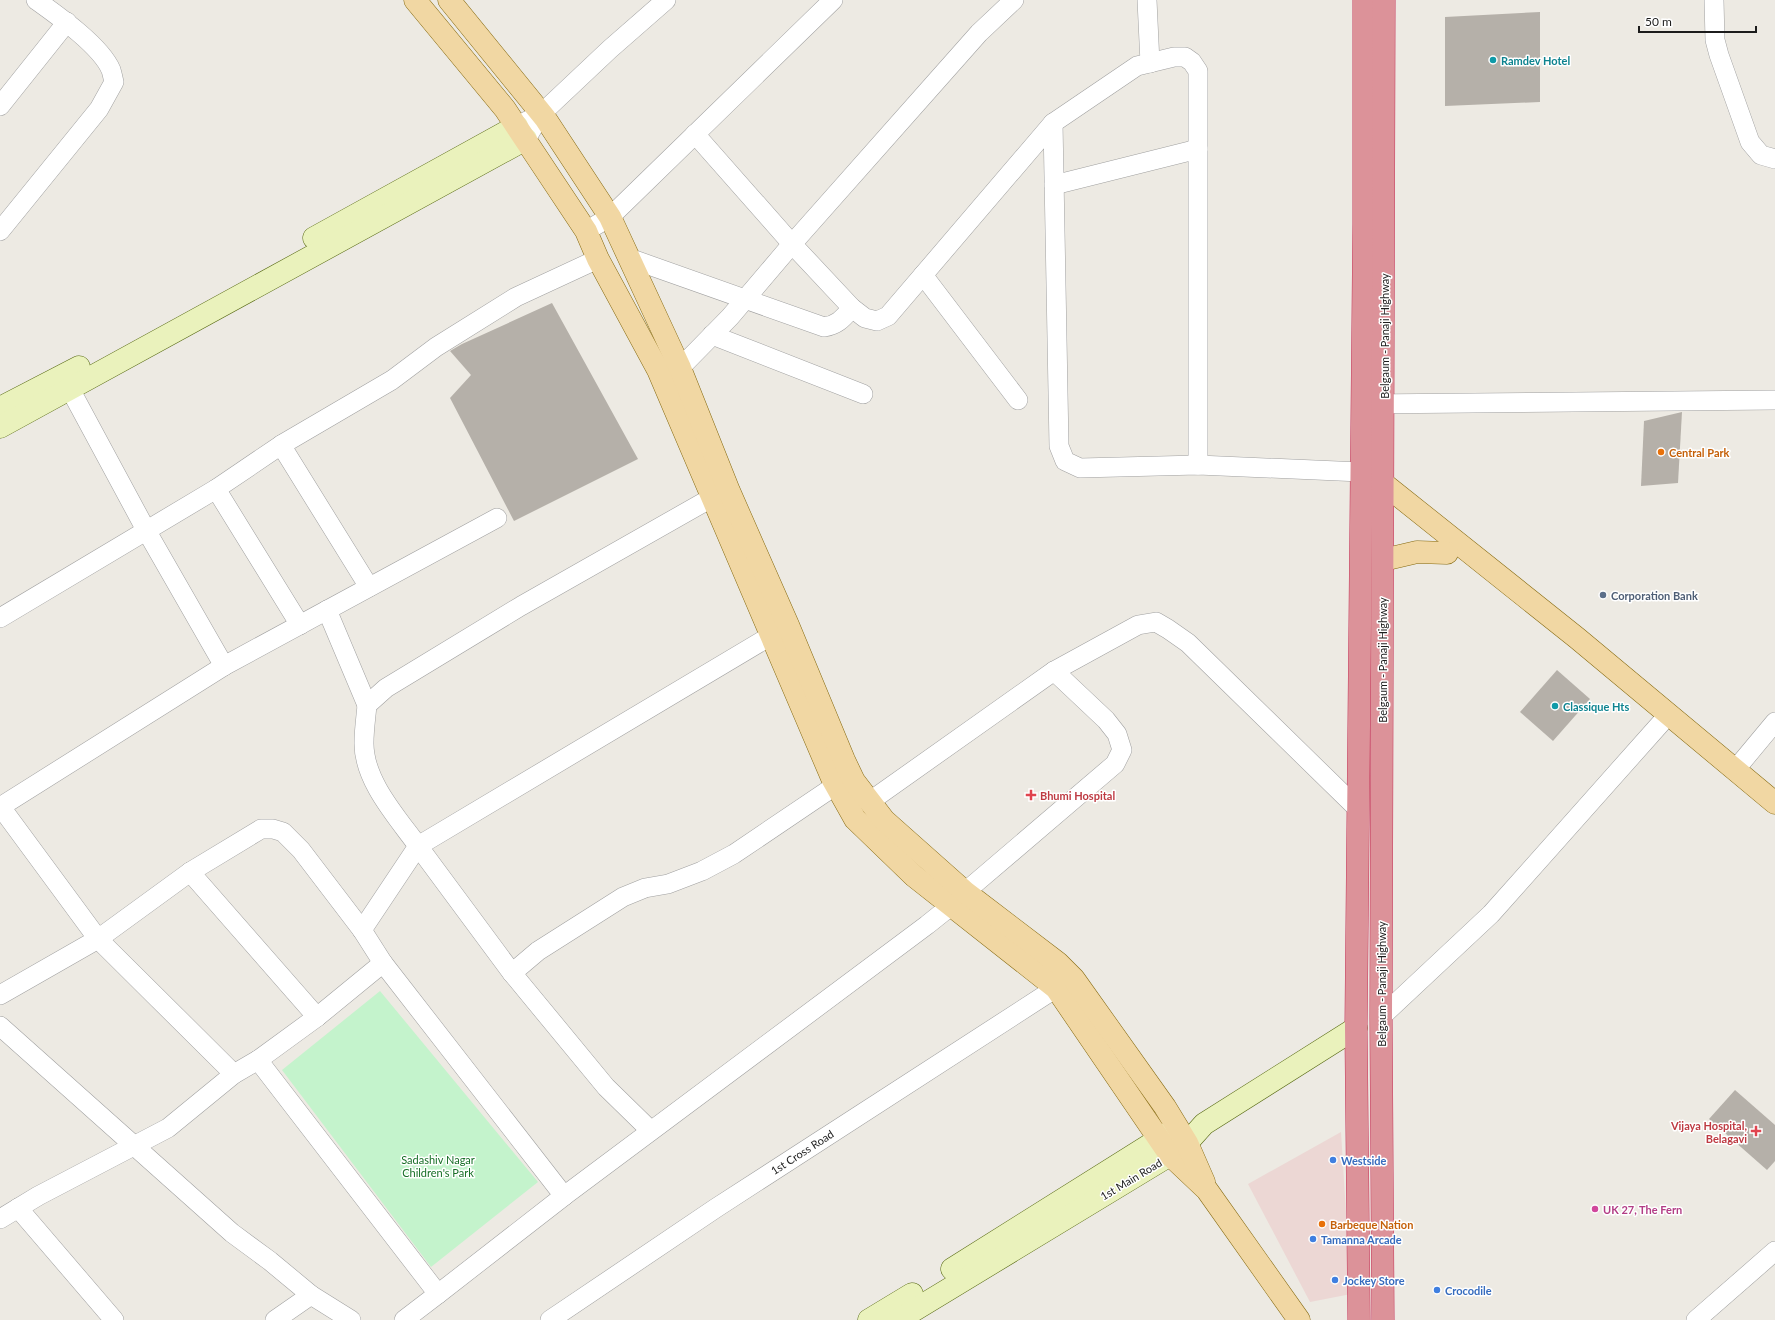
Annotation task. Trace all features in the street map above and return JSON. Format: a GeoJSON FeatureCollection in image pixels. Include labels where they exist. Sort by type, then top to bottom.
{"type":"FeatureCollection","features":[{"type":"Feature","properties":{"kind":"highway","name":"Belgaum - Panaji Highway"},"geometry":{"type":"LineString","coordinates":[[1359,1320],[1356,1028],[1364,0]]}},
{"type":"Feature","properties":{"kind":"highway","name":"Belgaum - Panaji Highway"},"geometry":{"type":"LineString","coordinates":[[1383,1320],[1381,1017],[1384,493],[1384,0]]}},
{"type":"Feature","properties":{"kind":"main road"},"geometry":{"type":"LineString","coordinates":[[414,0],[505,109],[586,231],[598,259],[658,370],[772,635],[843,780],[869,802],[884,820],[958,898],[1056,988],[1173,1142],[1299,1320]]}},
{"type":"Feature","properties":{"kind":"main road"},"geometry":{"type":"LineString","coordinates":[[449,0],[541,114],[610,216],[680,368],[729,491],[788,625],[843,780],[849,809],[863,827],[914,876],[958,898],[1058,964],[1074,979],[1165,1107],[1173,1142]]}},
{"type":"Feature","properties":{"kind":"main road"},"geometry":{"type":"LineString","coordinates":[[1361,482],[1384,493],[1589,648],[1775,803]]}},
{"type":"Feature","properties":{"kind":"main road"},"geometry":{"type":"LineString","coordinates":[[1384,493],[1447,553],[1661,723],[1775,820]]}},
{"type":"Feature","properties":{"kind":"main road"},"geometry":{"type":"LineString","coordinates":[[1383,560],[1417,552],[1447,553]]}},
{"type":"Feature","properties":{"kind":"street"},"geometry":{"type":"LineString","coordinates":[[0,231],[99,109],[114,82],[111,70],[101,55],[67,22],[36,0]]}},
{"type":"Feature","properties":{"kind":"street"},"geometry":{"type":"LineString","coordinates":[[0,428],[522,133],[610,49],[666,0]]}},
{"type":"Feature","properties":{"kind":"street"},"geometry":{"type":"LineString","coordinates":[[586,231],[610,216],[833,0]]}},
{"type":"Feature","properties":{"kind":"street"},"geometry":{"type":"LineString","coordinates":[[680,368],[712,336],[979,33],[1014,0]]}},
{"type":"Feature","properties":{"kind":"street"},"geometry":{"type":"LineString","coordinates":[[1147,0],[1150,63]]}},
{"type":"Feature","properties":{"kind":"street"},"geometry":{"type":"LineString","coordinates":[[1714,0],[1716,40],[1719,55],[1750,142],[1761,155],[1775,159]]}},
{"type":"Feature","properties":{"kind":"street"},"geometry":{"type":"LineString","coordinates":[[0,106],[67,22]]}},
{"type":"Feature","properties":{"kind":"street"},"geometry":{"type":"LineString","coordinates":[[695,134],[792,244],[852,308],[865,318],[877,321],[888,316],[1052,123],[1137,66],[1174,57],[1185,57],[1192,62],[1198,71],[1198,465]]}},
{"type":"Feature","properties":{"kind":"street"},"geometry":{"type":"LineString","coordinates":[[1052,123],[1059,446],[1065,461],[1080,468],[1198,465],[1361,482]]}},
{"type":"Feature","properties":{"kind":"street"},"geometry":{"type":"LineString","coordinates":[[0,408],[522,133]]}},
{"type":"Feature","properties":{"kind":"street"},"geometry":{"type":"LineString","coordinates":[[1054,185],[1198,149]]}},
{"type":"Feature","properties":{"kind":"street"},"geometry":{"type":"LineString","coordinates":[[629,258],[824,327],[832,326],[838,323],[852,308]]}},
{"type":"Feature","properties":{"kind":"street"},"geometry":{"type":"LineString","coordinates":[[0,618],[216,489],[281,445],[392,380],[436,347],[516,297],[598,259]]}},
{"type":"Feature","properties":{"kind":"street"},"geometry":{"type":"LineString","coordinates":[[923,275],[1018,400]]}},
{"type":"Feature","properties":{"kind":"street"},"geometry":{"type":"LineString","coordinates":[[712,336],[863,394]]}},
{"type":"Feature","properties":{"kind":"street"},"geometry":{"type":"LineString","coordinates":[[70,389],[146,530],[224,666]]}},
{"type":"Feature","properties":{"kind":"street"},"geometry":{"type":"LineString","coordinates":[[1362,404],[1775,400]]}},
{"type":"Feature","properties":{"kind":"street"},"geometry":{"type":"LineString","coordinates":[[281,445],[369,587]]}},
{"type":"Feature","properties":{"kind":"street"},"geometry":{"type":"LineString","coordinates":[[216,489],[300,625]]}},
{"type":"Feature","properties":{"kind":"street"},"geometry":{"type":"LineString","coordinates":[[367,705],[386,688],[521,606],[712,497]]}},
{"type":"Feature","properties":{"kind":"street"},"geometry":{"type":"LineString","coordinates":[[234,1074],[98,939],[0,806],[224,666],[497,518]]}},
{"type":"Feature","properties":{"kind":"street"},"geometry":{"type":"LineString","coordinates":[[327,610],[367,705],[364,743],[369,769],[374,783],[418,846],[512,974],[606,1087],[650,1130]]}},
{"type":"Feature","properties":{"kind":"street"},"geometry":{"type":"LineString","coordinates":[[869,802],[1054,672],[1138,625],[1156,622],[1188,643],[1358,809]]}},
{"type":"Feature","properties":{"kind":"street"},"geometry":{"type":"LineString","coordinates":[[362,930],[418,846],[772,635]]}},
{"type":"Feature","properties":{"kind":"street"},"geometry":{"type":"LineString","coordinates":[[404,1320],[650,1130],[927,925],[1115,764],[1122,750],[1117,734],[1106,720],[1054,672]]}},
{"type":"Feature","properties":{"kind":"street"},"geometry":{"type":"LineString","coordinates":[[1734,770],[1775,722]]}},
{"type":"Feature","properties":{"kind":"street"},"geometry":{"type":"LineString","coordinates":[[1381,1017],[1491,914],[1661,723]]}},
{"type":"Feature","properties":{"kind":"street"},"geometry":{"type":"LineString","coordinates":[[512,974],[538,951],[623,898],[645,888],[668,884],[702,871],[734,854],[843,780]]}},
{"type":"Feature","properties":{"kind":"street"},"geometry":{"type":"LineString","coordinates":[[0,995],[98,939],[190,872],[261,829],[273,829],[283,832],[301,850],[362,930],[383,963],[564,1196]]}},
{"type":"Feature","properties":{"kind":"street"},"geometry":{"type":"LineString","coordinates":[[190,872],[317,1017]]}},
{"type":"Feature","properties":{"kind":"street"},"geometry":{"type":"LineString","coordinates":[[0,1219],[38,1196],[168,1128],[234,1074],[258,1060],[317,1017],[383,963]]}},
{"type":"Feature","properties":{"kind":"street","name":"1st Cross Road"},"geometry":{"type":"LineString","coordinates":[[550,1320],[716,1208],[1056,988]]}},
{"type":"Feature","properties":{"kind":"street"},"geometry":{"type":"LineString","coordinates":[[0,1026],[232,1233],[270,1261],[311,1296],[351,1320]]}},
{"type":"Feature","properties":{"kind":"street"},"geometry":{"type":"LineString","coordinates":[[869,1320],[1204,1124],[1356,1028]]}},
{"type":"Feature","properties":{"kind":"street"},"geometry":{"type":"LineString","coordinates":[[258,1060],[438,1294]]}},
{"type":"Feature","properties":{"kind":"street","name":"1st Main Road"},"geometry":{"type":"LineString","coordinates":[[898,1320],[1173,1142]]}},
{"type":"Feature","properties":{"kind":"street"},"geometry":{"type":"LineString","coordinates":[[18,1208],[114,1320]]}},
{"type":"Feature","properties":{"kind":"street"},"geometry":{"type":"LineString","coordinates":[[1696,1320],[1775,1251]]}},
{"type":"Feature","properties":{"kind":"street"},"geometry":{"type":"LineString","coordinates":[[274,1320],[311,1296]]}},
{"type":"Feature","properties":{"kind":"shaded area","name":"Tamanna Arcade"},"geometry":{"type":"Polygon","coordinates":[[[1341,1132],[1351,1294],[1310,1302],[1248,1184],[1341,1132]]]}},
{"type":"Feature","properties":{"kind":"green space","name":"Sadashiv Nagar Children's Park"},"geometry":{"type":"Polygon","coordinates":[[[380,991],[538,1182],[431,1267],[282,1070],[380,991]]]}},
{"type":"Feature","properties":{"kind":"building","name":"Ramdev Hotel"},"geometry":{"type":"Polygon","coordinates":[[[1540,12],[1540,102],[1445,106],[1445,17],[1540,12]]]}},
{"type":"Feature","properties":{"kind":"building"},"geometry":{"type":"Polygon","coordinates":[[[552,303],[638,459],[514,521],[450,398],[471,375],[450,351],[462,344],[552,303]]]}},
{"type":"Feature","properties":{"kind":"building","name":"Central Park"},"geometry":{"type":"Polygon","coordinates":[[[1682,412],[1678,483],[1641,486],[1644,421],[1682,412]]]}},
{"type":"Feature","properties":{"kind":"building","name":"Classique Hts"},"geometry":{"type":"Polygon","coordinates":[[[1557,670],[1590,699],[1553,741],[1520,712],[1557,670]]]}},
{"type":"Feature","properties":{"kind":"building"},"geometry":{"type":"Polygon","coordinates":[[[1735,1090],[1775,1125],[1775,1161],[1767,1170],[1709,1119],[1735,1090]]]}},
{"type":"Feature","properties":{"kind":"place","name":"Ramdev Hotel"},"geometry":{"type":"Point","coordinates":[1493,60]}},
{"type":"Feature","properties":{"kind":"place","name":"Central Park"},"geometry":{"type":"Point","coordinates":[1661,452]}},
{"type":"Feature","properties":{"kind":"place","name":"Corporation Bank"},"geometry":{"type":"Point","coordinates":[1603,595]}},
{"type":"Feature","properties":{"kind":"place","name":"Classique Hts"},"geometry":{"type":"Point","coordinates":[1555,706]}},
{"type":"Feature","properties":{"kind":"place","name":"Bhumi Hospital"},"geometry":{"type":"Point","coordinates":[1031,795]}},
{"type":"Feature","properties":{"kind":"place","name":"Vijaya Hospital, Belagavi"},"geometry":{"type":"Point","coordinates":[1756,1131]}},
{"type":"Feature","properties":{"kind":"place","name":"Westside"},"geometry":{"type":"Point","coordinates":[1333,1160]}},
{"type":"Feature","properties":{"kind":"place","name":"UK 27, The Fern"},"geometry":{"type":"Point","coordinates":[1595,1209]}},
{"type":"Feature","properties":{"kind":"place","name":"Barbeque Nation"},"geometry":{"type":"Point","coordinates":[1322,1224]}},
{"type":"Feature","properties":{"kind":"place","name":"Tamanna Arcade"},"geometry":{"type":"Point","coordinates":[1313,1239]}},
{"type":"Feature","properties":{"kind":"place","name":"Jockey Store"},"geometry":{"type":"Point","coordinates":[1335,1280]}},
{"type":"Feature","properties":{"kind":"place","name":"Crocodile"},"geometry":{"type":"Point","coordinates":[1437,1290]}}]}
